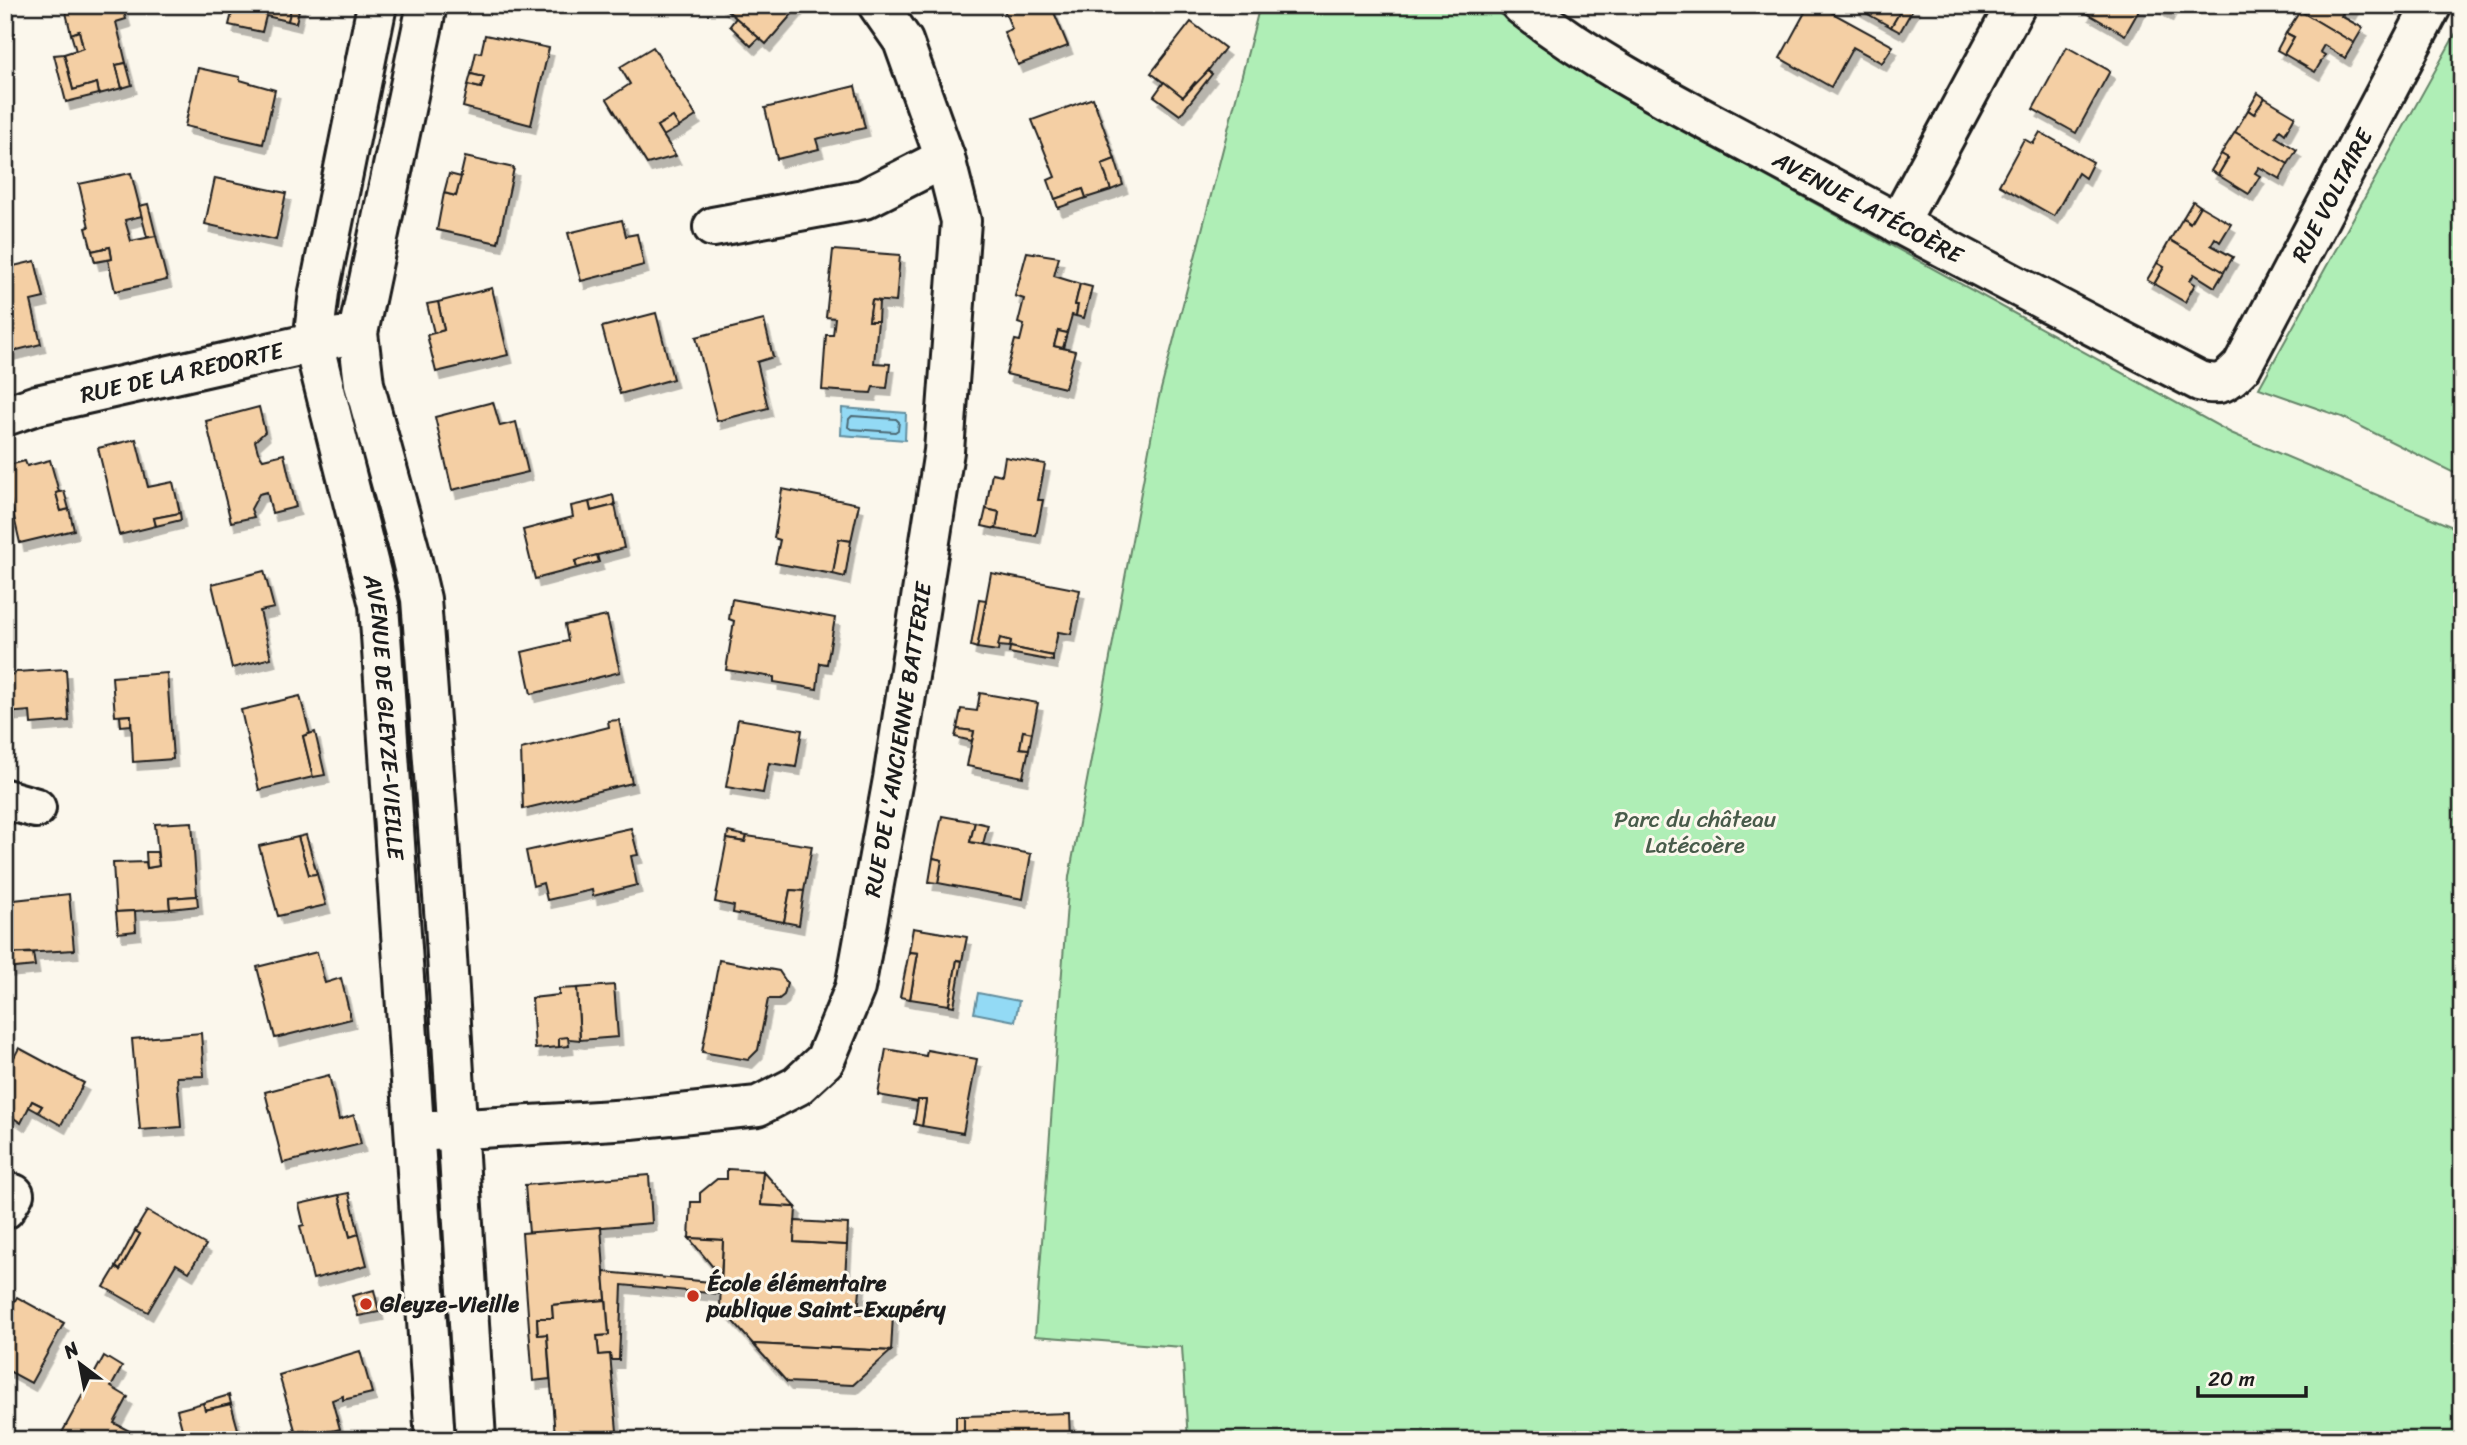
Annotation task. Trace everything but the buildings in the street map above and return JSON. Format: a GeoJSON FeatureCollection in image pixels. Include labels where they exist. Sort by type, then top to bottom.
{"type":"FeatureCollection","features":[{"type":"Feature","properties":{"kind":"street","name":"AVENUE DE GLEYZE-VIEILLE"},"geometry":{"type":"LineString","coordinates":[[377,5],[319,292],[313,342],[380,605],[435,1440]]}},
{"type":"Feature","properties":{"kind":"street","name":"AVENUE DE GLEYZE-VIEILLE"},"geometry":{"type":"LineString","coordinates":[[427,5],[358,333],[364,384],[410,548],[421,599],[445,923],[476,1440]]}},
{"type":"Feature","properties":{"kind":"street","name":"RUE DE L'ANCIENNE BATTERIE"},"geometry":{"type":"LineString","coordinates":[[415,1132],[631,1119],[758,1106],[797,1086],[825,1060],[855,988],[893,779],[944,451],[961,221],[945,158],[903,41],[878,5]]}},
{"type":"Feature","properties":{"kind":"street","name":"AVENUE LATÉCOÈRE"},"geometry":{"type":"LineString","coordinates":[[1521,5],[1555,32],[1612,69],[1898,225],[2199,381],[2213,385],[2227,381]]}},
{"type":"Feature","properties":{"kind":"street"},"geometry":{"type":"LineString","coordinates":[[1898,225],[2016,5]]}},
{"type":"Feature","properties":{"kind":"street","name":"RUE VOLTAIRE"},"geometry":{"type":"LineString","coordinates":[[2227,381],[2242,366],[2432,5]]}},
{"type":"Feature","properties":{"kind":"street"},"geometry":{"type":"LineString","coordinates":[[713,227],[864,199],[945,158]]}},
{"type":"Feature","properties":{"kind":"street","name":"RUE DE LA REDORTE"},"geometry":{"type":"LineString","coordinates":[[5,416],[37,405],[358,333]]}},
{"type":"Feature","properties":{"kind":"green space","name":"Parc du château Latécoère"},"geometry":{"type":"Polygon","coordinates":[[[1260,5],[1488,5],[1527,35],[1660,118],[2231,433],[2462,531],[2462,1440],[1188,1440],[1182,1347],[1035,1336],[1069,877],[1158,401],[1260,5]]]}},
{"type":"Feature","properties":{"kind":"green space"},"geometry":{"type":"Polygon","coordinates":[[[2462,22],[2462,477],[2342,417],[2259,388],[2462,22]]]}},
{"type":"Feature","properties":{"kind":"water"},"geometry":{"type":"Polygon","coordinates":[[[842,408],[906,413],[905,440],[841,435],[842,408]]]}},
{"type":"Feature","properties":{"kind":"water"},"geometry":{"type":"Polygon","coordinates":[[[978,993],[1019,1001],[1015,1021],[974,1013],[978,993]]]}},
{"type":"Feature","properties":{"kind":"place","name":"École élémentaire publique Saint-Exupéry"},"geometry":{"type":"Point","coordinates":[693,1296]}},
{"type":"Feature","properties":{"kind":"place","name":"Gleyze-Vieille"},"geometry":{"type":"Point","coordinates":[366,1304]}}]}
